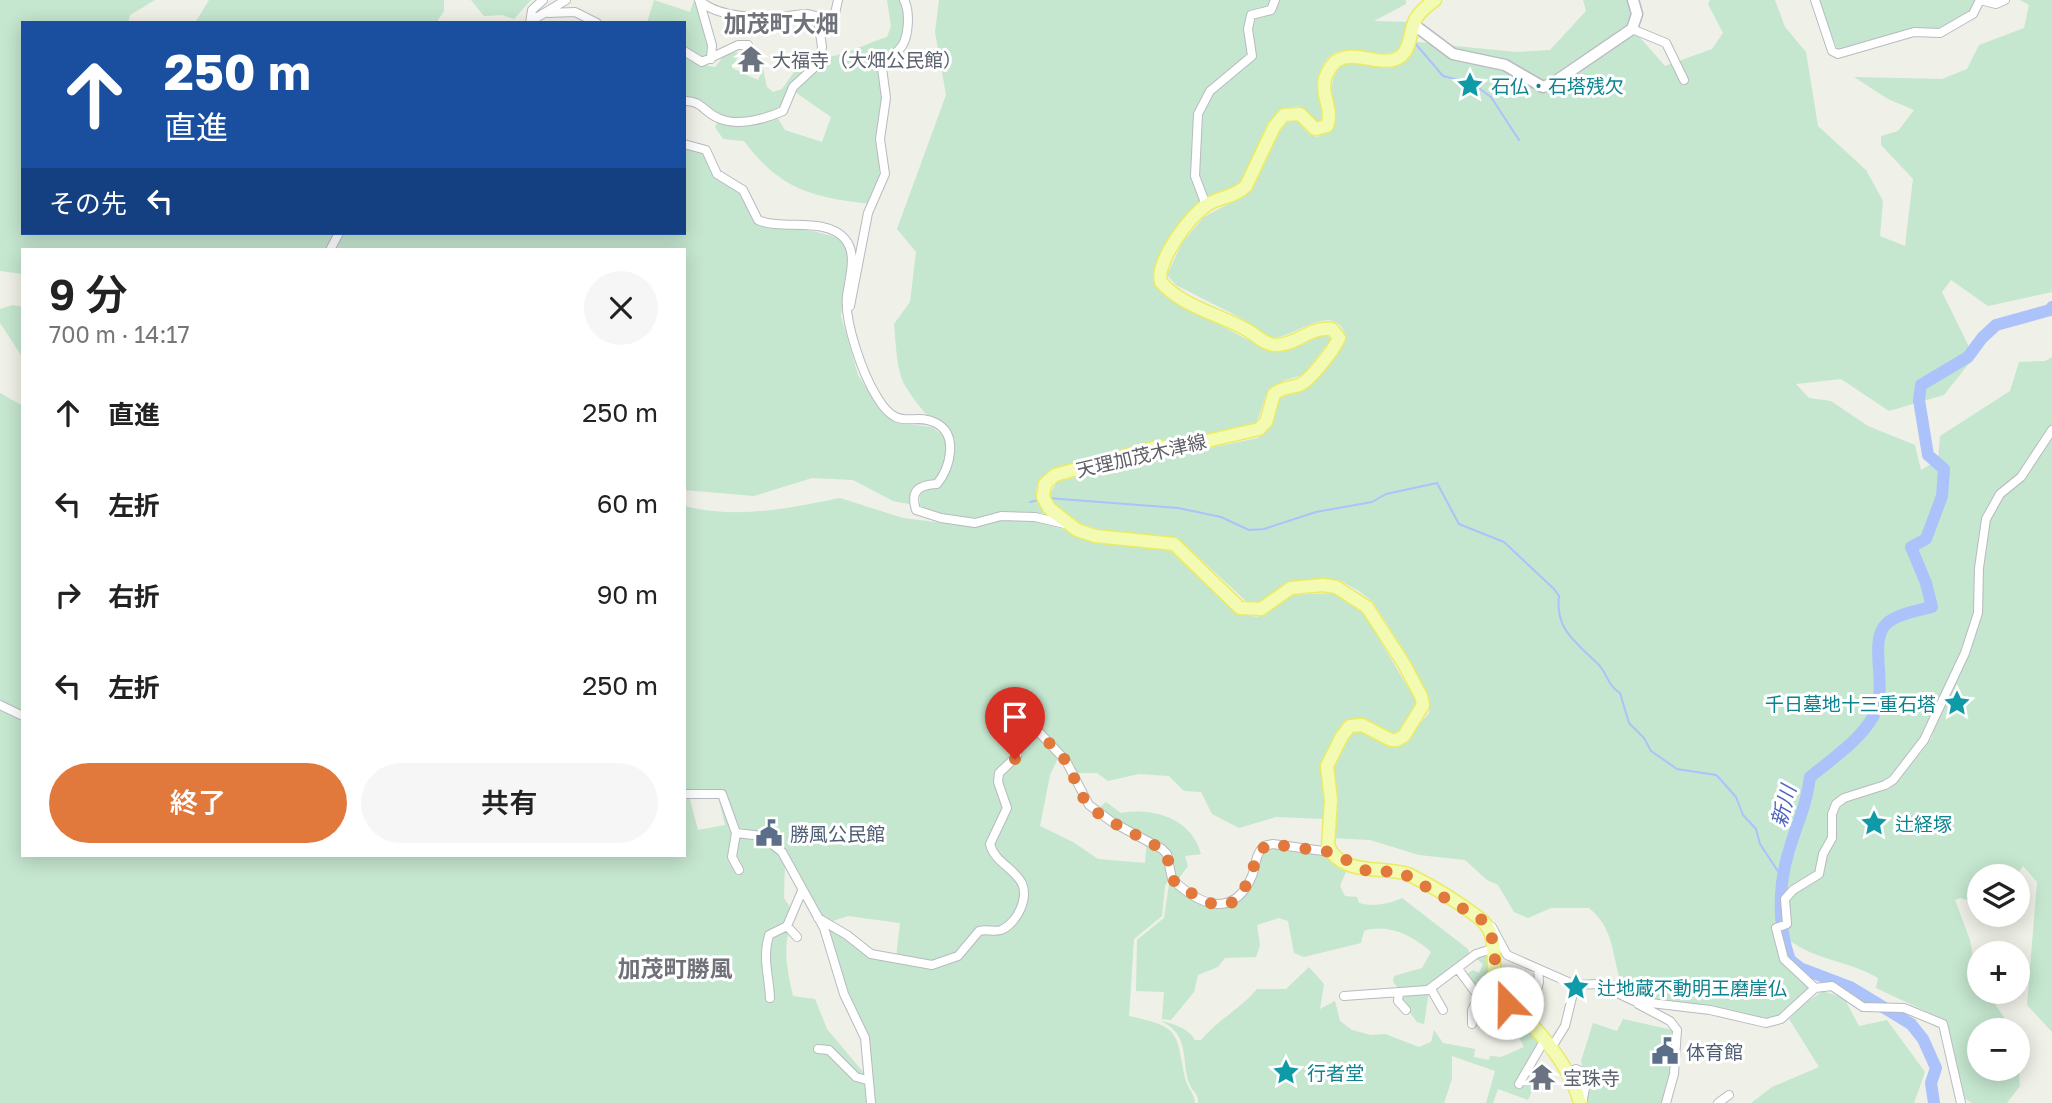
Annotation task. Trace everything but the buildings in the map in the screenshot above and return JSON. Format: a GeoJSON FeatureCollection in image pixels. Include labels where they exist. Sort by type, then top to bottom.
{"type":"FeatureCollection","features":[{"type":"Feature","properties":{"kind":"main road","name":"天理加茂木津線"},"geometry":{"type":"LineString","coordinates":[[1331,852],[1327,838],[1331,800],[1327,766],[1342,736],[1350,726],[1362,725],[1391,740],[1397,740],[1404,736],[1423,705],[1404,664],[1367,607],[1336,587],[1324,585],[1291,589],[1261,609],[1240,608],[1174,544],[1095,536],[1070,526],[1044,502],[1043,487],[1049,479],[1154,448],[1198,443],[1259,429],[1266,422],[1273,394],[1304,382],[1339,340],[1335,330],[1320,327],[1282,345],[1270,345],[1163,284],[1160,269],[1171,247],[1206,205],[1246,187],[1274,127],[1284,115],[1300,114],[1315,129],[1327,126],[1329,116],[1324,83],[1336,61],[1352,55],[1387,61],[1397,58],[1407,48],[1413,24],[1422,10],[1435,0]]}},
{"type":"Feature","properties":{"kind":"main road"},"geometry":{"type":"LineString","coordinates":[[1413,24],[1453,54],[1505,65],[1543,87],[1593,57],[1632,29],[1637,14],[1633,0]]}},
{"type":"Feature","properties":{"kind":"main road"},"geometry":{"type":"LineString","coordinates":[[1331,852],[1369,872],[1399,871],[1412,876],[1481,919],[1495,948],[1496,984],[1507,1003],[1529,1022],[1569,1072],[1581,1103]]}},
{"type":"Feature","properties":{"kind":"street"},"geometry":{"type":"LineString","coordinates":[[530,21],[533,10],[543,0]]}},
{"type":"Feature","properties":{"kind":"street"},"geometry":{"type":"LineString","coordinates":[[532,21],[566,0]]}},
{"type":"Feature","properties":{"kind":"street"},"geometry":{"type":"LineString","coordinates":[[699,1],[744,16],[775,18],[805,13],[818,19],[834,18],[838,0]]}},
{"type":"Feature","properties":{"kind":"street"},"geometry":{"type":"LineString","coordinates":[[846,315],[854,293],[868,213],[885,174],[880,139],[886,98],[883,68],[903,45],[907,32],[907,6],[904,0]]}},
{"type":"Feature","properties":{"kind":"street"},"geometry":{"type":"LineString","coordinates":[[1206,205],[1195,176],[1198,114],[1210,91],[1252,56],[1248,29],[1251,15],[1271,10],[1275,0]]}},
{"type":"Feature","properties":{"kind":"street"},"geometry":{"type":"LineString","coordinates":[[1815,0],[1832,51],[1838,54],[1849,48],[1871,45],[1914,32],[1940,33],[1973,13],[1980,1],[1996,4],[2006,0]]}},
{"type":"Feature","properties":{"kind":"street"},"geometry":{"type":"LineString","coordinates":[[699,1],[712,45],[711,59]]}},
{"type":"Feature","properties":{"kind":"street"},"geometry":{"type":"LineString","coordinates":[[548,13],[575,12],[593,21]]}},
{"type":"Feature","properties":{"kind":"street"},"geometry":{"type":"LineString","coordinates":[[686,101],[700,104],[717,118],[729,121],[753,121],[783,111],[793,86],[820,62],[822,47],[818,19]]}},
{"type":"Feature","properties":{"kind":"street"},"geometry":{"type":"LineString","coordinates":[[1632,29],[1666,43],[1684,80]]}},
{"type":"Feature","properties":{"kind":"street"},"geometry":{"type":"LineString","coordinates":[[686,52],[702,62],[738,45],[748,45]]}},
{"type":"Feature","properties":{"kind":"street"},"geometry":{"type":"LineString","coordinates":[[686,145],[706,150],[716,174],[743,190],[758,220],[822,228],[845,239],[852,252],[846,315],[877,399],[892,416],[904,422],[934,422],[943,429],[949,440],[945,475],[937,484],[922,485],[915,491],[913,499],[916,510],[941,518],[975,523],[1001,516],[1035,517],[1070,526]]}},
{"type":"Feature","properties":{"kind":"street"},"geometry":{"type":"LineString","coordinates":[[1815,988],[1784,959],[1776,928],[1787,924],[1785,899],[1793,890],[1819,874],[1823,854],[1832,838],[1832,814],[1836,804],[1844,798],[1885,785],[1893,779],[1924,740],[1965,653],[1978,613],[1979,568],[1986,519],[2000,494],[2021,477],[2052,430]]}},
{"type":"Feature","properties":{"kind":"street"},"geometry":{"type":"LineString","coordinates":[[0,705],[21,715]]}},
{"type":"Feature","properties":{"kind":"street"},"geometry":{"type":"LineString","coordinates":[[818,918],[847,935],[871,954],[932,965],[958,956],[979,931],[1007,926],[1022,907],[1023,887],[1016,873],[992,850],[990,842],[1007,808],[998,782],[999,773],[1017,755],[1021,731],[1027,726],[1037,730],[1066,761],[1089,805],[1101,816],[1162,849],[1168,860],[1172,879],[1212,904],[1224,906],[1239,897],[1252,876],[1258,852],[1267,844],[1331,852]]}},
{"type":"Feature","properties":{"kind":"street"},"geometry":{"type":"LineString","coordinates":[[686,794],[724,796],[736,833],[732,857],[739,870]]}},
{"type":"Feature","properties":{"kind":"street"},"geometry":{"type":"LineString","coordinates":[[736,833],[758,835],[782,852],[818,918],[832,948],[847,1003],[865,1038],[871,1103]]}},
{"type":"Feature","properties":{"kind":"street"},"geometry":{"type":"LineString","coordinates":[[770,998],[765,949],[769,935],[787,926],[802,891]]}},
{"type":"Feature","properties":{"kind":"street"},"geometry":{"type":"LineString","coordinates":[[1481,919],[1495,930],[1504,952],[1575,985],[1598,984],[1670,1021],[1677,1030],[1674,1074],[1666,1103]]}},
{"type":"Feature","properties":{"kind":"street"},"geometry":{"type":"LineString","coordinates":[[787,926],[797,937]]}},
{"type":"Feature","properties":{"kind":"street"},"geometry":{"type":"LineString","coordinates":[[1344,996],[1431,989],[1476,954],[1495,948]]}},
{"type":"Feature","properties":{"kind":"street"},"geometry":{"type":"LineString","coordinates":[[1458,969],[1479,997],[1507,1003]]}},
{"type":"Feature","properties":{"kind":"street"},"geometry":{"type":"LineString","coordinates":[[1534,1001],[1539,982],[1538,969]]}},
{"type":"Feature","properties":{"kind":"street"},"geometry":{"type":"LineString","coordinates":[[1519,1084],[1565,1026],[1575,985]]}},
{"type":"Feature","properties":{"kind":"street"},"geometry":{"type":"LineString","coordinates":[[1634,1001],[1710,1010],[1766,1023],[1781,1019],[1815,988],[1832,986],[1863,1007],[1867,1004],[1915,1011],[1943,1024],[1961,1103]]}},
{"type":"Feature","properties":{"kind":"street"},"geometry":{"type":"LineString","coordinates":[[1431,989],[1443,1010]]}},
{"type":"Feature","properties":{"kind":"street"},"geometry":{"type":"LineString","coordinates":[[1399,993],[1398,1001],[1406,1010]]}},
{"type":"Feature","properties":{"kind":"street"},"geometry":{"type":"LineString","coordinates":[[1472,1024],[1472,1010],[1479,997]]}},
{"type":"Feature","properties":{"kind":"street"},"geometry":{"type":"LineString","coordinates":[[818,1049],[832,1052],[856,1077],[867,1080]]}},
{"type":"Feature","properties":{"kind":"street"},"geometry":{"type":"LineString","coordinates":[[1717,1103],[1729,1095]]}},
{"type":"Feature","properties":{"kind":"green space"},"geometry":{"type":"Polygon","coordinates":[[[0,0],[155,0],[130,15],[128,21],[21,21],[21,235],[686,235],[686,148],[702,151],[707,156],[710,171],[718,180],[743,195],[758,223],[772,227],[797,227],[840,238],[850,254],[841,316],[858,375],[878,406],[896,423],[932,427],[945,437],[947,447],[942,472],[935,480],[912,489],[909,504],[893,501],[853,480],[812,478],[754,496],[686,490],[686,248],[21,248],[21,274],[0,271],[0,0]]]}},
{"type":"Feature","properties":{"kind":"green space"},"geometry":{"type":"Polygon","coordinates":[[[209,0],[444,0],[444,11],[437,21],[196,21],[209,0]]]}},
{"type":"Feature","properties":{"kind":"green space"},"geometry":{"type":"Polygon","coordinates":[[[471,0],[531,0],[514,19],[502,15],[484,16],[471,0]]]}},
{"type":"Feature","properties":{"kind":"green space"},"geometry":{"type":"Polygon","coordinates":[[[654,0],[690,12],[694,0],[698,0],[710,51],[705,60],[686,50],[686,21],[648,21],[654,0]]]}},
{"type":"Feature","properties":{"kind":"green space"},"geometry":{"type":"Polygon","coordinates":[[[887,0],[901,0],[906,19],[898,45],[880,67],[883,98],[877,137],[880,179],[870,204],[831,198],[799,188],[771,171],[744,141],[723,139],[715,127],[718,122],[753,125],[777,117],[785,130],[822,142],[831,117],[795,92],[826,57],[848,52],[887,37],[891,26],[887,0]]]}},
{"type":"Feature","properties":{"kind":"green space"},"geometry":{"type":"Polygon","coordinates":[[[939,0],[1406,0],[1406,4],[1374,21],[1410,22],[1398,50],[1376,53],[1342,50],[1333,54],[1324,63],[1318,78],[1321,122],[1317,122],[1298,106],[1280,109],[1268,125],[1238,185],[1195,206],[1168,238],[1156,264],[1155,285],[1215,322],[1275,352],[1299,346],[1321,334],[1332,338],[1303,375],[1268,389],[1257,422],[1197,436],[1153,441],[1049,471],[1040,480],[1036,491],[1037,502],[1044,513],[1009,513],[972,518],[925,511],[920,507],[920,493],[937,486],[948,475],[955,444],[951,434],[931,419],[916,402],[904,384],[899,370],[894,324],[910,302],[916,252],[897,229],[946,95],[935,32],[939,0]]]}},
{"type":"Feature","properties":{"kind":"green space"},"geometry":{"type":"Polygon","coordinates":[[[1583,0],[1628,0],[1632,14],[1628,25],[1543,82],[1507,61],[1454,50],[1445,45],[1516,52],[1550,50],[1586,11],[1583,0]]]}},
{"type":"Feature","properties":{"kind":"green space"},"geometry":{"type":"Polygon","coordinates":[[[1710,0],[1775,0],[1785,27],[1806,52],[1818,126],[1866,170],[1883,201],[1880,236],[1905,246],[1913,179],[1881,145],[1881,136],[1898,131],[1914,110],[1888,99],[1854,77],[1942,79],[1967,69],[1979,45],[2024,28],[2029,5],[2020,0],[2052,0],[2052,292],[1988,306],[1951,280],[1942,292],[1974,357],[1944,395],[1889,411],[1841,379],[1796,384],[1809,398],[1831,401],[1868,426],[1915,445],[1921,470],[1938,460],[1940,436],[2010,391],[2019,362],[2045,361],[2052,357],[2052,428],[2049,437],[2035,456],[1991,503],[1977,614],[1932,727],[1891,779],[1848,796],[1835,806],[1829,837],[1817,873],[1792,889],[1783,920],[1777,923],[1777,941],[1789,964],[1808,983],[1809,990],[1780,1017],[1766,1020],[1634,999],[1613,987],[1619,977],[1610,939],[1597,915],[1589,908],[1551,908],[1528,918],[1514,912],[1498,885],[1487,880],[1465,860],[1419,855],[1370,840],[1331,838],[1331,779],[1339,752],[1346,740],[1357,729],[1407,739],[1429,713],[1430,699],[1410,660],[1373,602],[1339,580],[1323,578],[1289,581],[1261,601],[1247,602],[1178,538],[1097,529],[1080,523],[1054,503],[1050,494],[1057,482],[1156,455],[1200,450],[1258,438],[1272,425],[1279,399],[1313,384],[1337,356],[1346,338],[1341,327],[1334,321],[1324,320],[1272,338],[1237,316],[1176,285],[1167,275],[1182,243],[1204,217],[1252,191],[1280,131],[1288,120],[1296,120],[1309,134],[1317,137],[1332,130],[1336,114],[1332,83],[1341,66],[1356,62],[1396,65],[1404,62],[1411,47],[1417,42],[1430,43],[1451,58],[1504,69],[1539,90],[1635,32],[1665,66],[1712,49],[1723,33],[1708,4],[1710,0]]]}},
{"type":"Feature","properties":{"kind":"green space"},"geometry":{"type":"Polygon","coordinates":[[[1818,0],[1975,0],[1971,13],[1951,28],[1838,51],[1818,0]]]}},
{"type":"Feature","properties":{"kind":"green space"},"geometry":{"type":"Polygon","coordinates":[[[740,53],[732,68],[758,80],[763,69],[767,87],[773,92],[782,89],[794,72],[805,71],[776,112],[737,120],[719,116],[703,101],[686,101],[686,56],[698,64],[715,67],[725,54],[740,53]]]}},
{"type":"Feature","properties":{"kind":"green space"},"geometry":{"type":"Polygon","coordinates":[[[13,305],[21,307],[21,355],[0,323],[0,309],[13,305]]]}},
{"type":"Feature","properties":{"kind":"green space"},"geometry":{"type":"Polygon","coordinates":[[[0,393],[21,405],[21,857],[686,857],[686,796],[689,796],[698,830],[725,825],[718,796],[721,796],[735,835],[758,837],[785,861],[784,898],[796,916],[786,945],[793,996],[815,999],[827,1029],[864,1073],[868,1103],[0,1103],[0,393]]]}},
{"type":"Feature","properties":{"kind":"green space"},"geometry":{"type":"Polygon","coordinates":[[[2052,438],[2052,1032],[2027,1005],[2030,1004],[2037,882],[2030,874],[2030,864],[1967,864],[1967,900],[1955,900],[1970,941],[1967,941],[1967,1004],[1995,1004],[2004,1018],[1967,1018],[1967,1081],[2020,1081],[2020,1086],[2007,1103],[1973,1103],[1965,1099],[1947,1026],[1938,1017],[1876,988],[1878,978],[1804,949],[1779,932],[1784,925],[1791,896],[1818,879],[1838,809],[1849,800],[1882,791],[1908,769],[1931,739],[1944,700],[1979,626],[1985,529],[1995,505],[2033,466],[2052,438]]]}},
{"type":"Feature","properties":{"kind":"green space"},"geometry":{"type":"Polygon","coordinates":[[[840,498],[903,518],[977,527],[994,521],[1027,519],[1066,530],[1094,543],[1168,549],[1237,613],[1257,617],[1293,595],[1333,593],[1363,612],[1416,701],[1415,707],[1396,737],[1365,721],[1342,732],[1332,742],[1325,762],[1325,819],[1276,817],[1239,828],[1212,814],[1201,792],[1184,791],[1169,776],[1139,774],[1108,781],[1097,773],[1075,773],[1027,724],[1016,755],[999,767],[1005,808],[989,841],[1018,883],[1019,904],[1013,915],[1002,927],[984,928],[954,954],[945,958],[896,958],[900,923],[848,916],[830,922],[817,910],[785,853],[774,842],[759,834],[738,830],[727,794],[723,791],[686,793],[686,506],[724,512],[781,509],[840,498]]]}},
{"type":"Feature","properties":{"kind":"green space"},"geometry":{"type":"Polygon","coordinates":[[[1031,729],[1058,758],[1050,775],[1040,826],[1073,842],[1098,859],[1145,863],[1147,841],[1165,855],[1169,879],[1165,886],[1162,916],[1134,939],[1129,1016],[1158,1024],[1173,1034],[1180,1050],[1186,1082],[1195,1103],[873,1103],[868,1041],[844,987],[826,925],[870,956],[949,963],[980,933],[1009,928],[1026,890],[992,845],[1007,817],[1001,773],[1017,760],[1023,732],[1031,729]]]}},
{"type":"Feature","properties":{"kind":"green space"},"geometry":{"type":"Polygon","coordinates":[[[1106,802],[1121,813],[1146,812],[1170,818],[1189,832],[1201,854],[1185,856],[1188,866],[1177,881],[1173,877],[1170,859],[1097,810],[1106,802]]]}},
{"type":"Feature","properties":{"kind":"green space"},"geometry":{"type":"Polygon","coordinates":[[[1268,846],[1327,855],[1348,867],[1340,886],[1345,896],[1357,897],[1359,903],[1370,905],[1402,898],[1468,949],[1470,956],[1430,987],[1400,992],[1393,981],[1394,976],[1422,968],[1431,952],[1416,941],[1400,932],[1373,929],[1364,931],[1361,943],[1304,957],[1294,953],[1288,921],[1279,918],[1257,925],[1260,945],[1256,957],[1225,958],[1218,967],[1198,975],[1194,992],[1171,1020],[1162,1019],[1164,992],[1136,991],[1137,940],[1164,918],[1169,884],[1171,881],[1207,904],[1225,906],[1234,901],[1242,891],[1268,846]]]}},
{"type":"Feature","properties":{"kind":"green space"},"geometry":{"type":"Polygon","coordinates":[[[1488,951],[1499,1000],[1480,996],[1464,976],[1473,970],[1479,973],[1483,964],[1474,957],[1488,951]]]}},
{"type":"Feature","properties":{"kind":"green space"},"geometry":{"type":"Polygon","coordinates":[[[1309,967],[1324,984],[1320,1009],[1335,1001],[1340,1021],[1352,1030],[1371,1035],[1385,1034],[1419,1047],[1431,1042],[1434,1030],[1443,1043],[1475,1049],[1474,1057],[1489,1060],[1490,1056],[1501,1057],[1524,1047],[1519,1037],[1506,1028],[1507,1017],[1493,1002],[1503,1004],[1541,1041],[1519,1080],[1534,1087],[1528,1100],[1498,1089],[1493,1103],[1486,1103],[1495,1071],[1452,1056],[1452,1079],[1444,1103],[1198,1103],[1189,1083],[1180,1040],[1170,1027],[1161,1021],[1180,1027],[1189,1032],[1195,1040],[1201,1040],[1257,989],[1286,989],[1309,967]]]}},
{"type":"Feature","properties":{"kind":"green space"},"geometry":{"type":"Polygon","coordinates":[[[1429,991],[1424,1024],[1417,1022],[1402,1002],[1401,995],[1429,991]]]}},
{"type":"Feature","properties":{"kind":"green space"},"geometry":{"type":"Polygon","coordinates":[[[1823,991],[1844,998],[1859,1026],[1887,1020],[1925,1072],[1914,1103],[1751,1103],[1772,1087],[1819,1067],[1789,1019],[1823,991]]]}},
{"type":"Feature","properties":{"kind":"green space"},"geometry":{"type":"Polygon","coordinates":[[[1623,1019],[1677,1031],[1662,1103],[1586,1103],[1595,1074],[1594,1070],[1583,1067],[1581,1061],[1593,1023],[1617,1031],[1623,1019]]]}},
{"type":"Feature","properties":{"kind":"waterway"},"geometry":{"type":"LineString","coordinates":[[1415,43],[1443,76],[1472,83],[1491,97],[1519,140]]}},
{"type":"Feature","properties":{"kind":"waterway","name":"新川"},"geometry":{"type":"LineString","coordinates":[[1934,1103],[1931,1083],[1936,1068],[1923,1039],[1911,1024],[1850,987],[1800,968],[1790,960],[1781,921],[1782,880],[1810,777],[1853,742],[1873,717],[1880,689],[1878,647],[1885,625],[1904,614],[1932,607],[1926,583],[1911,547],[1926,539],[1942,496],[1944,469],[1928,455],[1919,400],[1921,385],[1968,357],[1996,325],[2050,310],[2052,307]]}},
{"type":"Feature","properties":{"kind":"waterway"},"geometry":{"type":"LineString","coordinates":[[1048,498],[1178,508],[1221,517],[1249,530],[1264,529],[1316,512],[1372,502],[1386,494],[1437,483],[1459,524],[1504,542],[1554,589],[1559,596],[1560,618],[1564,627],[1575,642],[1601,667],[1612,686],[1620,693],[1629,723],[1644,738],[1651,751],[1677,769],[1716,775],[1736,797],[1743,815],[1756,829],[1760,844],[1783,879]]}},
{"type":"Feature","properties":{"kind":"waterway"},"geometry":{"type":"LineString","coordinates":[[1030,502],[1039,500]]}},
{"type":"Feature","properties":{"kind":"place","name":"大福寺（大畑公民館）"},"geometry":{"type":"Point","coordinates":[751,59]}},
{"type":"Feature","properties":{"kind":"place","name":"石仏・石塔残欠"},"geometry":{"type":"Point","coordinates":[1470,85]}},
{"type":"Feature","properties":{"kind":"place","name":"千日墓地十三重石塔"},"geometry":{"type":"Point","coordinates":[1957,703]}},
{"type":"Feature","properties":{"kind":"place","name":"辻経塚"},"geometry":{"type":"Point","coordinates":[1874,823]}},
{"type":"Feature","properties":{"kind":"place","name":"勝風公民館"},"geometry":{"type":"Point","coordinates":[769,833]}},
{"type":"Feature","properties":{"kind":"place","name":"辻地蔵不動明王磨崖仏"},"geometry":{"type":"Point","coordinates":[1576,987]}},
{"type":"Feature","properties":{"kind":"place","name":"体育館"},"geometry":{"type":"Point","coordinates":[1665,1051]}},
{"type":"Feature","properties":{"kind":"place","name":"行者堂"},"geometry":{"type":"Point","coordinates":[1286,1072]}},
{"type":"Feature","properties":{"kind":"place","name":"宝珠寺"},"geometry":{"type":"Point","coordinates":[1542,1077]}},
{"type":"Feature","properties":{"kind":"district","name":"加茂町大畑"},"geometry":{"type":"Point","coordinates":[781,23]}},
{"type":"Feature","properties":{"kind":"district","name":"加茂町勝風"},"geometry":{"type":"Point","coordinates":[675,968]}},
{"type":"Feature","properties":{"kind":"route"},"geometry":{"type":"LineString","coordinates":[[1015,759],[1024,727],[1037,730],[1056,754],[1066,761],[1089,805],[1101,816],[1162,849],[1167,854],[1172,879],[1212,904],[1224,906],[1239,897],[1252,876],[1258,852],[1270,844],[1331,852],[1369,872],[1399,871],[1412,876],[1481,919],[1494,942],[1494,977],[1498,991],[1507,1003]]}}]}
